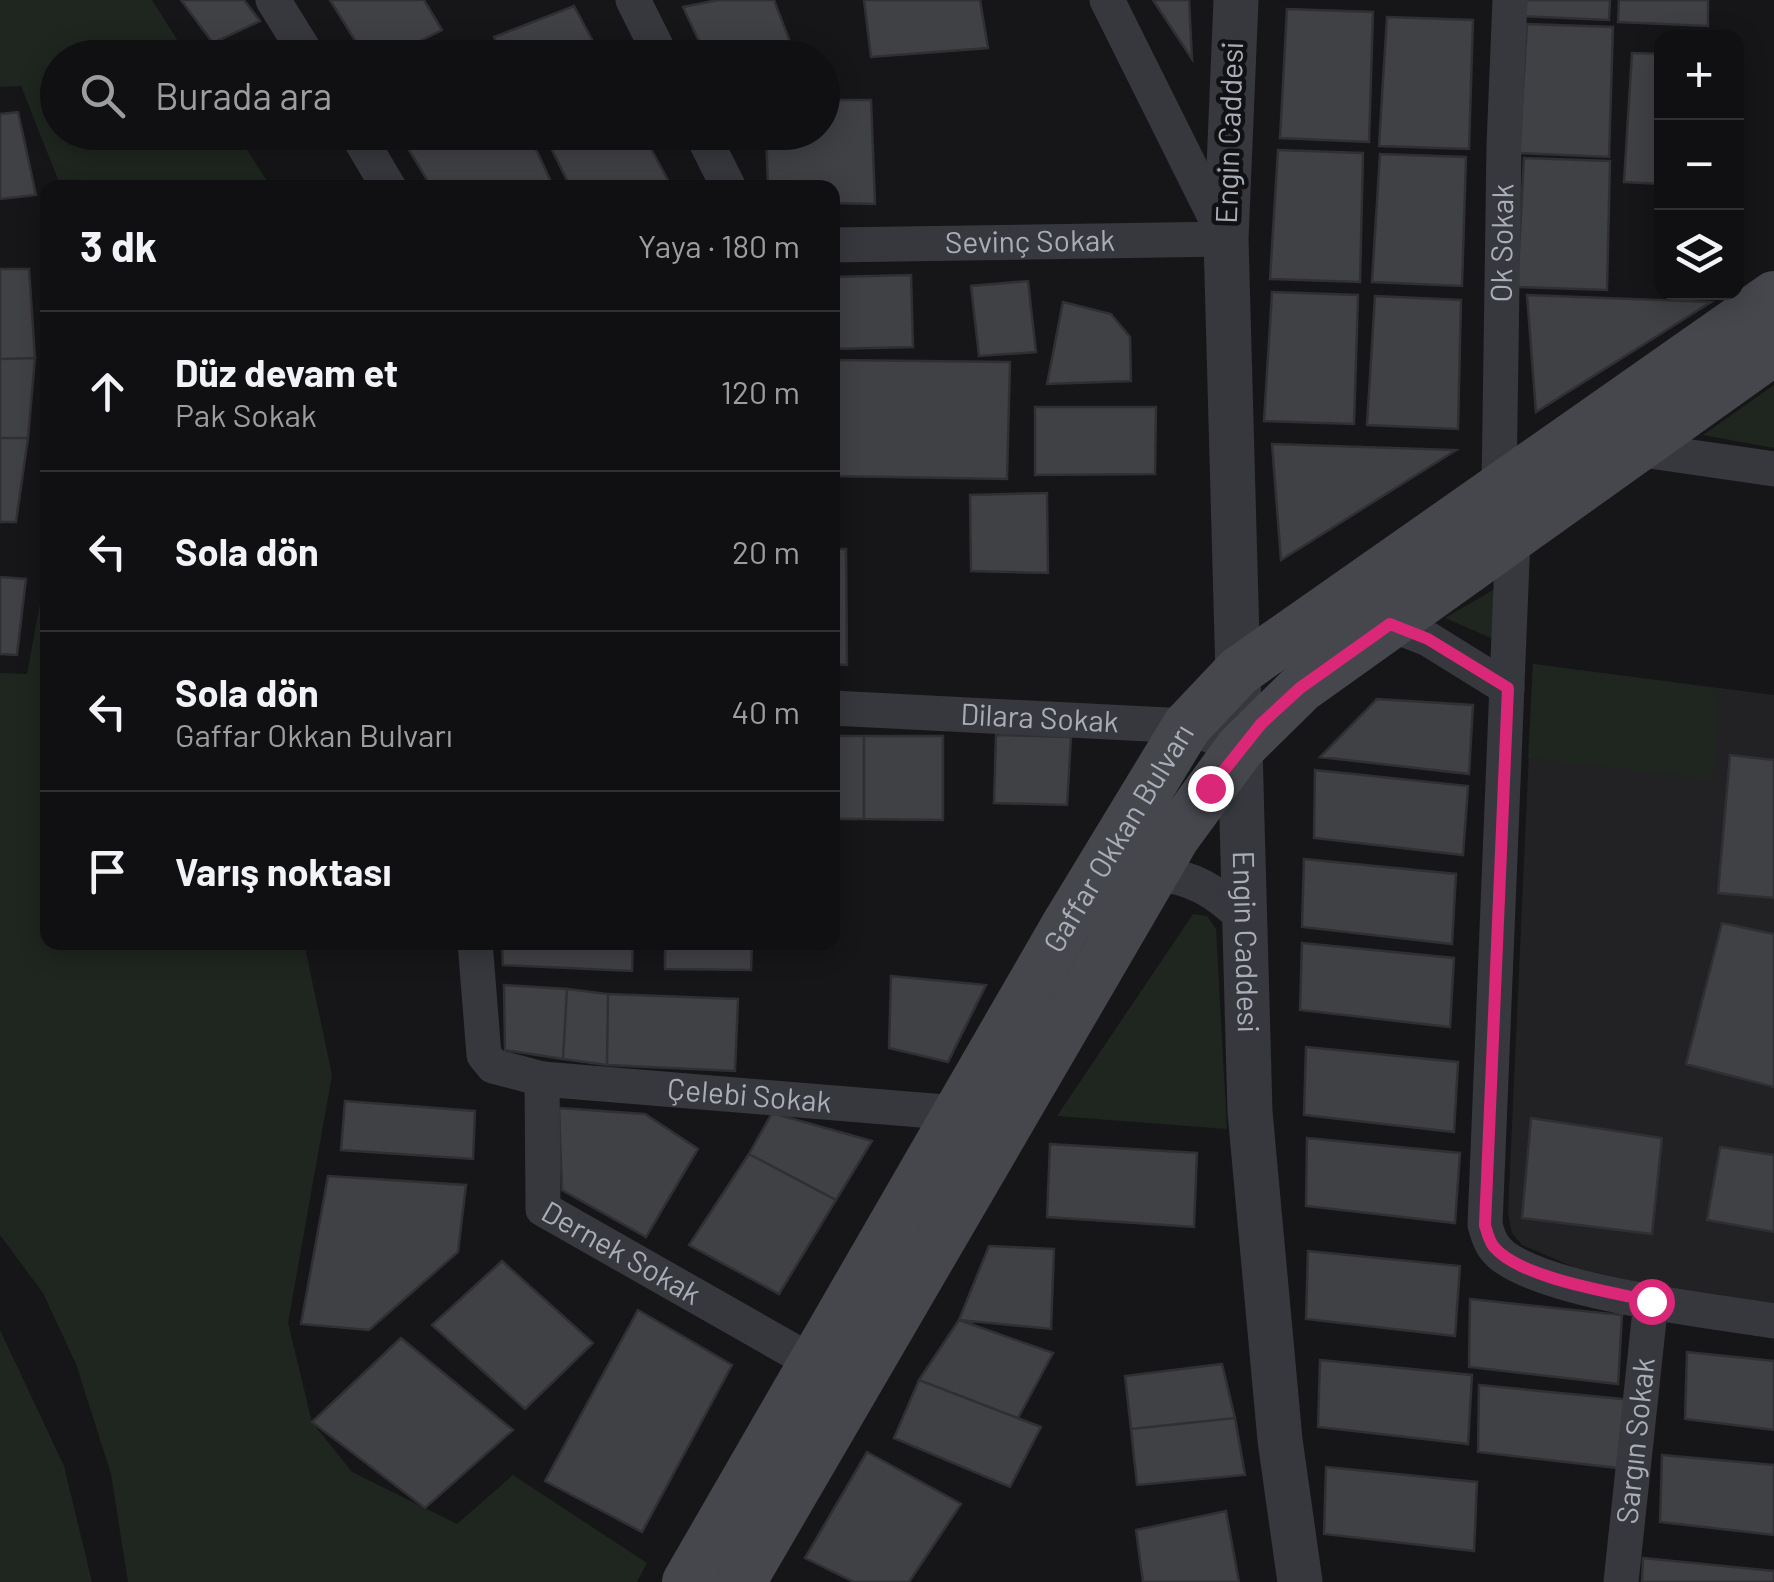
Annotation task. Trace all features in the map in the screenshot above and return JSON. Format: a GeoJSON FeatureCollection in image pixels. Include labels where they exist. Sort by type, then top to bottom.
{"type":"FeatureCollection","features":[{"type":"Feature","properties":{"kind":"main road","name":"Gaffar Okkan Bulvarı"},"geometry":{"type":"LineString","coordinates":[[686,1582],[957,1113],[1187,726],[1239,671],[1774,296]]}},
{"type":"Feature","properties":{"kind":"main road","name":"Gaffar Okkan Bulvarı"},"geometry":{"type":"LineString","coordinates":[[741,1582],[1175,837],[1240,748],[1300,688],[1774,350]]}},
{"type":"Feature","properties":{"kind":"street"},"geometry":{"type":"LineString","coordinates":[[273,0],[298,40]]}},
{"type":"Feature","properties":{"kind":"street"},"geometry":{"type":"LineString","coordinates":[[632,0],[653,40]]}},
{"type":"Feature","properties":{"kind":"street"},"geometry":{"type":"LineString","coordinates":[[1107,0],[1226,239]]}},
{"type":"Feature","properties":{"kind":"street","name":"Engin Caddesi"},"geometry":{"type":"LineString","coordinates":[[1236,0],[1226,239],[1250,1112],[1278,1421],[1300,1582]]}},
{"type":"Feature","properties":{"kind":"street","name":"Ok Sokak"},"geometry":{"type":"LineString","coordinates":[[1498,488],[1510,0]]}},
{"type":"Feature","properties":{"kind":"street"},"geometry":{"type":"LineString","coordinates":[[367,150],[384,180]]}},
{"type":"Feature","properties":{"kind":"street"},"geometry":{"type":"LineString","coordinates":[[710,150],[725,180]]}},
{"type":"Feature","properties":{"kind":"street","name":"Sevinç Sokak"},"geometry":{"type":"LineString","coordinates":[[840,245],[1226,239]]}},
{"type":"Feature","properties":{"kind":"street"},"geometry":{"type":"LineString","coordinates":[[1636,449],[1774,470]]}},
{"type":"Feature","properties":{"kind":"street"},"geometry":{"type":"LineString","coordinates":[[1512,537],[1485,1225],[1491,1244],[1506,1258],[1577,1284],[1651,1301],[1774,1321]]}},
{"type":"Feature","properties":{"kind":"street"},"geometry":{"type":"LineString","coordinates":[[1390,624],[1428,639],[1508,688]]}},
{"type":"Feature","properties":{"kind":"street","name":"Dilara Sokak"},"geometry":{"type":"LineString","coordinates":[[840,708],[1187,726],[1240,748]]}},
{"type":"Feature","properties":{"kind":"street"},"geometry":{"type":"LineString","coordinates":[[1154,873],[1202,884],[1245,919]]}},
{"type":"Feature","properties":{"kind":"street"},"geometry":{"type":"LineString","coordinates":[[476,950],[484,1055],[493,1066],[542,1079]]}},
{"type":"Feature","properties":{"kind":"street","name":"Çelebi Sokak"},"geometry":{"type":"LineString","coordinates":[[542,1079],[957,1113]]}},
{"type":"Feature","properties":{"kind":"street","name":"Dernek Sokak"},"geometry":{"type":"LineString","coordinates":[[542,1079],[543,1209],[812,1362]]}},
{"type":"Feature","properties":{"kind":"street","name":"Sargın Sokak"},"geometry":{"type":"LineString","coordinates":[[1622,1582],[1651,1301]]}},
{"type":"Feature","properties":{"kind":"shaded area"},"geometry":{"type":"Polygon","coordinates":[[[0,0],[152,0],[177,40],[40,40],[40,134],[21,86],[0,87],[0,0]]]}},
{"type":"Feature","properties":{"kind":"shaded area"},"geometry":{"type":"Polygon","coordinates":[[[46,150],[247,150],[266,180],[58,180],[46,150]]]}},
{"type":"Feature","properties":{"kind":"shaded area"},"geometry":{"type":"Polygon","coordinates":[[[1774,385],[1774,448],[1703,435],[1774,385]]]}},
{"type":"Feature","properties":{"kind":"shaded area"},"geometry":{"type":"Polygon","coordinates":[[[1500,586],[1498,641],[1445,618],[1500,586]]]}},
{"type":"Feature","properties":{"kind":"shaded area"},"geometry":{"type":"Polygon","coordinates":[[[40,604],[40,950],[305,950],[332,1075],[288,1323],[312,1422],[352,1472],[457,1524],[513,1475],[647,1563],[637,1582],[128,1582],[111,1474],[76,1364],[43,1293],[0,1235],[0,673],[27,674],[40,604]]]}},
{"type":"Feature","properties":{"kind":"shaded area"},"geometry":{"type":"Polygon","coordinates":[[[1533,664],[1774,695],[1774,1305],[1661,1288],[1576,1268],[1522,1245],[1512,1233],[1508,1213],[1533,664]]]}},
{"type":"Feature","properties":{"kind":"shaded area"},"geometry":{"type":"Polygon","coordinates":[[[1533,664],[1720,689],[1713,780],[1528,758],[1533,664]]]}},
{"type":"Feature","properties":{"kind":"shaded area"},"geometry":{"type":"Polygon","coordinates":[[[1193,914],[1207,916],[1216,929],[1227,1129],[1057,1116],[1193,914]]]}},
{"type":"Feature","properties":{"kind":"shaded area"},"geometry":{"type":"Polygon","coordinates":[[[0,1330],[64,1466],[92,1582],[0,1582],[0,1330]]]}},
{"type":"Feature","properties":{"kind":"building"},"geometry":{"type":"Polygon","coordinates":[[[181,0],[244,0],[260,21],[219,40],[211,40],[181,0]]]}},
{"type":"Feature","properties":{"kind":"building"},"geometry":{"type":"Polygon","coordinates":[[[330,0],[424,0],[442,30],[422,40],[355,40],[330,0]]]}},
{"type":"Feature","properties":{"kind":"building"},"geometry":{"type":"Polygon","coordinates":[[[718,0],[774,0],[789,40],[699,40],[683,7],[718,0]]]}},
{"type":"Feature","properties":{"kind":"building"},"geometry":{"type":"Polygon","coordinates":[[[864,0],[980,0],[988,48],[871,57],[864,0]]]}},
{"type":"Feature","properties":{"kind":"building"},"geometry":{"type":"Polygon","coordinates":[[[1153,0],[1189,0],[1192,59],[1153,0]]]}},
{"type":"Feature","properties":{"kind":"building"},"geometry":{"type":"Polygon","coordinates":[[[1521,0],[1610,0],[1609,20],[1520,16],[1521,0]]]}},
{"type":"Feature","properties":{"kind":"building"},"geometry":{"type":"Polygon","coordinates":[[[1619,0],[1708,0],[1708,26],[1618,22],[1619,0]]]}},
{"type":"Feature","properties":{"kind":"building"},"geometry":{"type":"Polygon","coordinates":[[[574,6],[592,40],[495,40],[494,37],[574,6]]]}},
{"type":"Feature","properties":{"kind":"building"},"geometry":{"type":"Polygon","coordinates":[[[1287,9],[1373,12],[1369,142],[1280,138],[1287,9]]]}},
{"type":"Feature","properties":{"kind":"building"},"geometry":{"type":"Polygon","coordinates":[[[1387,17],[1473,20],[1469,149],[1379,146],[1387,17]]]}},
{"type":"Feature","properties":{"kind":"building"},"geometry":{"type":"Polygon","coordinates":[[[1527,24],[1613,27],[1609,157],[1519,153],[1527,24]]]}},
{"type":"Feature","properties":{"kind":"building"},"geometry":{"type":"Polygon","coordinates":[[[1632,53],[1654,54],[1654,184],[1624,182],[1632,53]]]}},
{"type":"Feature","properties":{"kind":"building"},"geometry":{"type":"Polygon","coordinates":[[[840,100],[871,100],[875,204],[840,203],[840,180],[768,180],[767,150],[840,150],[840,100]]]}},
{"type":"Feature","properties":{"kind":"building"},"geometry":{"type":"Polygon","coordinates":[[[18,112],[36,195],[0,199],[0,114],[18,112]]]}},
{"type":"Feature","properties":{"kind":"building"},"geometry":{"type":"Polygon","coordinates":[[[409,150],[536,150],[550,180],[427,180],[409,150]]]}},
{"type":"Feature","properties":{"kind":"building"},"geometry":{"type":"Polygon","coordinates":[[[552,150],[652,150],[668,180],[567,180],[552,150]]]}},
{"type":"Feature","properties":{"kind":"building"},"geometry":{"type":"Polygon","coordinates":[[[1278,150],[1363,153],[1360,282],[1270,279],[1278,150]]]}},
{"type":"Feature","properties":{"kind":"building"},"geometry":{"type":"Polygon","coordinates":[[[1380,154],[1466,157],[1462,286],[1372,282],[1380,154]]]}},
{"type":"Feature","properties":{"kind":"building"},"geometry":{"type":"Polygon","coordinates":[[[1524,158],[1610,161],[1607,290],[1517,287],[1524,158]]]}},
{"type":"Feature","properties":{"kind":"building"},"geometry":{"type":"Polygon","coordinates":[[[0,269],[29,269],[35,358],[0,359],[0,269]]]}},
{"type":"Feature","properties":{"kind":"building"},"geometry":{"type":"Polygon","coordinates":[[[911,275],[913,347],[840,349],[840,277],[911,275]]]}},
{"type":"Feature","properties":{"kind":"building"},"geometry":{"type":"Polygon","coordinates":[[[1028,281],[1036,352],[979,356],[971,286],[1028,281]]]}},
{"type":"Feature","properties":{"kind":"building"},"geometry":{"type":"Polygon","coordinates":[[[1272,292],[1358,295],[1354,424],[1264,421],[1272,292]]]}},
{"type":"Feature","properties":{"kind":"building"},"geometry":{"type":"Polygon","coordinates":[[[1527,295],[1711,302],[1536,412],[1527,295]]]}},
{"type":"Feature","properties":{"kind":"building"},"geometry":{"type":"Polygon","coordinates":[[[1375,296],[1461,300],[1458,429],[1367,425],[1375,296]]]}},
{"type":"Feature","properties":{"kind":"building"},"geometry":{"type":"Polygon","coordinates":[[[1063,302],[1111,314],[1130,337],[1131,381],[1047,384],[1063,302]]]}},
{"type":"Feature","properties":{"kind":"building"},"geometry":{"type":"Polygon","coordinates":[[[35,358],[28,438],[0,438],[0,359],[35,358]]]}},
{"type":"Feature","properties":{"kind":"building"},"geometry":{"type":"Polygon","coordinates":[[[840,360],[1010,362],[1007,479],[840,476],[840,360]]]}},
{"type":"Feature","properties":{"kind":"building"},"geometry":{"type":"Polygon","coordinates":[[[1035,407],[1156,407],[1155,474],[1035,475],[1035,407]]]}},
{"type":"Feature","properties":{"kind":"building"},"geometry":{"type":"Polygon","coordinates":[[[0,438],[28,438],[16,522],[0,522],[0,438]]]}},
{"type":"Feature","properties":{"kind":"building"},"geometry":{"type":"Polygon","coordinates":[[[1272,444],[1456,450],[1281,560],[1272,444]]]}},
{"type":"Feature","properties":{"kind":"building"},"geometry":{"type":"Polygon","coordinates":[[[1047,493],[1048,573],[971,571],[970,495],[1047,493]]]}},
{"type":"Feature","properties":{"kind":"building"},"geometry":{"type":"Polygon","coordinates":[[[840,549],[846,549],[847,665],[840,665],[840,549]]]}},
{"type":"Feature","properties":{"kind":"building"},"geometry":{"type":"Polygon","coordinates":[[[0,577],[26,579],[17,655],[0,654],[0,577]]]}},
{"type":"Feature","properties":{"kind":"building"},"geometry":{"type":"Polygon","coordinates":[[[1377,699],[1473,705],[1469,774],[1320,757],[1377,699]]]}},
{"type":"Feature","properties":{"kind":"building"},"geometry":{"type":"Polygon","coordinates":[[[996,735],[1071,737],[1067,805],[994,803],[996,735]]]}},
{"type":"Feature","properties":{"kind":"building"},"geometry":{"type":"Polygon","coordinates":[[[840,736],[864,736],[864,819],[840,819],[840,736]]]}},
{"type":"Feature","properties":{"kind":"building"},"geometry":{"type":"Polygon","coordinates":[[[864,736],[943,736],[943,820],[864,819],[864,736]]]}},
{"type":"Feature","properties":{"kind":"building"},"geometry":{"type":"Polygon","coordinates":[[[1730,755],[1774,760],[1774,898],[1718,893],[1730,755]]]}},
{"type":"Feature","properties":{"kind":"building"},"geometry":{"type":"Polygon","coordinates":[[[1315,770],[1468,786],[1463,855],[1314,838],[1315,770]]]}},
{"type":"Feature","properties":{"kind":"building"},"geometry":{"type":"Polygon","coordinates":[[[1304,859],[1456,874],[1452,944],[1302,927],[1304,859]]]}},
{"type":"Feature","properties":{"kind":"building"},"geometry":{"type":"Polygon","coordinates":[[[1722,923],[1774,934],[1774,1087],[1686,1064],[1722,923]]]}},
{"type":"Feature","properties":{"kind":"building"},"geometry":{"type":"Polygon","coordinates":[[[1302,943],[1454,958],[1450,1027],[1300,1010],[1302,943]]]}},
{"type":"Feature","properties":{"kind":"building"},"geometry":{"type":"Polygon","coordinates":[[[502,950],[633,950],[632,971],[503,965],[502,950]]]}},
{"type":"Feature","properties":{"kind":"building"},"geometry":{"type":"Polygon","coordinates":[[[665,950],[752,950],[751,970],[665,969],[665,950]]]}},
{"type":"Feature","properties":{"kind":"building"},"geometry":{"type":"Polygon","coordinates":[[[891,976],[986,985],[948,1062],[889,1048],[891,976]]]}},
{"type":"Feature","properties":{"kind":"building"},"geometry":{"type":"Polygon","coordinates":[[[504,985],[567,989],[563,1059],[505,1050],[504,985]]]}},
{"type":"Feature","properties":{"kind":"building"},"geometry":{"type":"Polygon","coordinates":[[[567,989],[608,994],[607,1065],[563,1059],[567,989]]]}},
{"type":"Feature","properties":{"kind":"building"},"geometry":{"type":"Polygon","coordinates":[[[608,994],[738,999],[735,1071],[607,1065],[608,994]]]}},
{"type":"Feature","properties":{"kind":"building"},"geometry":{"type":"Polygon","coordinates":[[[1306,1047],[1458,1062],[1454,1132],[1304,1115],[1306,1047]]]}},
{"type":"Feature","properties":{"kind":"building"},"geometry":{"type":"Polygon","coordinates":[[[345,1101],[475,1111],[473,1159],[341,1150],[345,1101]]]}},
{"type":"Feature","properties":{"kind":"building"},"geometry":{"type":"Polygon","coordinates":[[[559,1108],[645,1114],[698,1149],[646,1237],[562,1190],[559,1108]]]}},
{"type":"Feature","properties":{"kind":"building"},"geometry":{"type":"Polygon","coordinates":[[[772,1113],[872,1141],[836,1200],[749,1154],[772,1113]]]}},
{"type":"Feature","properties":{"kind":"building"},"geometry":{"type":"Polygon","coordinates":[[[1531,1118],[1662,1138],[1652,1234],[1522,1218],[1531,1118]]]}},
{"type":"Feature","properties":{"kind":"building"},"geometry":{"type":"Polygon","coordinates":[[[1307,1138],[1460,1153],[1455,1223],[1306,1206],[1307,1138]]]}},
{"type":"Feature","properties":{"kind":"building"},"geometry":{"type":"Polygon","coordinates":[[[1050,1144],[1197,1153],[1194,1227],[1047,1217],[1050,1144]]]}},
{"type":"Feature","properties":{"kind":"building"},"geometry":{"type":"Polygon","coordinates":[[[1720,1147],[1774,1155],[1774,1232],[1707,1220],[1720,1147]]]}},
{"type":"Feature","properties":{"kind":"building"},"geometry":{"type":"Polygon","coordinates":[[[749,1154],[836,1200],[779,1294],[689,1245],[749,1154]]]}},
{"type":"Feature","properties":{"kind":"building"},"geometry":{"type":"Polygon","coordinates":[[[328,1176],[466,1185],[458,1252],[369,1330],[301,1324],[328,1176]]]}},
{"type":"Feature","properties":{"kind":"building"},"geometry":{"type":"Polygon","coordinates":[[[989,1246],[1054,1249],[1051,1329],[959,1320],[989,1246]]]}},
{"type":"Feature","properties":{"kind":"building"},"geometry":{"type":"Polygon","coordinates":[[[1308,1251],[1460,1266],[1455,1336],[1306,1319],[1308,1251]]]}},
{"type":"Feature","properties":{"kind":"building"},"geometry":{"type":"Polygon","coordinates":[[[502,1261],[593,1343],[525,1409],[432,1325],[502,1261]]]}},
{"type":"Feature","properties":{"kind":"building"},"geometry":{"type":"Polygon","coordinates":[[[1470,1299],[1622,1315],[1618,1384],[1469,1367],[1470,1299]]]}},
{"type":"Feature","properties":{"kind":"building"},"geometry":{"type":"Polygon","coordinates":[[[638,1310],[732,1365],[642,1532],[545,1481],[638,1310]]]}},
{"type":"Feature","properties":{"kind":"building"},"geometry":{"type":"Polygon","coordinates":[[[959,1320],[1053,1353],[1018,1418],[919,1380],[959,1320]]]}},
{"type":"Feature","properties":{"kind":"building"},"geometry":{"type":"Polygon","coordinates":[[[401,1338],[513,1430],[425,1508],[312,1422],[401,1338]]]}},
{"type":"Feature","properties":{"kind":"building"},"geometry":{"type":"Polygon","coordinates":[[[1687,1352],[1774,1361],[1774,1430],[1685,1419],[1687,1352]]]}},
{"type":"Feature","properties":{"kind":"building"},"geometry":{"type":"Polygon","coordinates":[[[1320,1360],[1472,1375],[1468,1444],[1318,1427],[1320,1360]]]}},
{"type":"Feature","properties":{"kind":"building"},"geometry":{"type":"Polygon","coordinates":[[[1222,1364],[1235,1418],[1131,1429],[1125,1376],[1222,1364]]]}},
{"type":"Feature","properties":{"kind":"building"},"geometry":{"type":"Polygon","coordinates":[[[919,1380],[1041,1427],[1010,1487],[894,1438],[919,1380]]]}},
{"type":"Feature","properties":{"kind":"building"},"geometry":{"type":"Polygon","coordinates":[[[1479,1385],[1632,1400],[1627,1469],[1478,1452],[1479,1385]]]}},
{"type":"Feature","properties":{"kind":"building"},"geometry":{"type":"Polygon","coordinates":[[[1235,1418],[1245,1475],[1137,1485],[1131,1429],[1235,1418]]]}},
{"type":"Feature","properties":{"kind":"building"},"geometry":{"type":"Polygon","coordinates":[[[867,1452],[961,1504],[909,1582],[854,1582],[805,1558],[867,1452]]]}},
{"type":"Feature","properties":{"kind":"building"},"geometry":{"type":"Polygon","coordinates":[[[1662,1455],[1774,1465],[1774,1535],[1660,1522],[1662,1455]]]}},
{"type":"Feature","properties":{"kind":"building"},"geometry":{"type":"Polygon","coordinates":[[[1326,1467],[1477,1482],[1474,1551],[1324,1534],[1326,1467]]]}},
{"type":"Feature","properties":{"kind":"building"},"geometry":{"type":"Polygon","coordinates":[[[1226,1511],[1239,1582],[1143,1582],[1136,1530],[1226,1511]]]}},
{"type":"Feature","properties":{"kind":"building"},"geometry":{"type":"Polygon","coordinates":[[[1643,1558],[1774,1571],[1774,1582],[1642,1582],[1643,1558]]]}},
{"type":"Feature","properties":{"kind":"route"},"geometry":{"type":"LineString","coordinates":[[1210,788],[1261,724],[1300,688],[1390,624],[1462,657],[1508,688],[1485,1225],[1491,1244],[1506,1258],[1542,1274],[1651,1301]]}}]}
